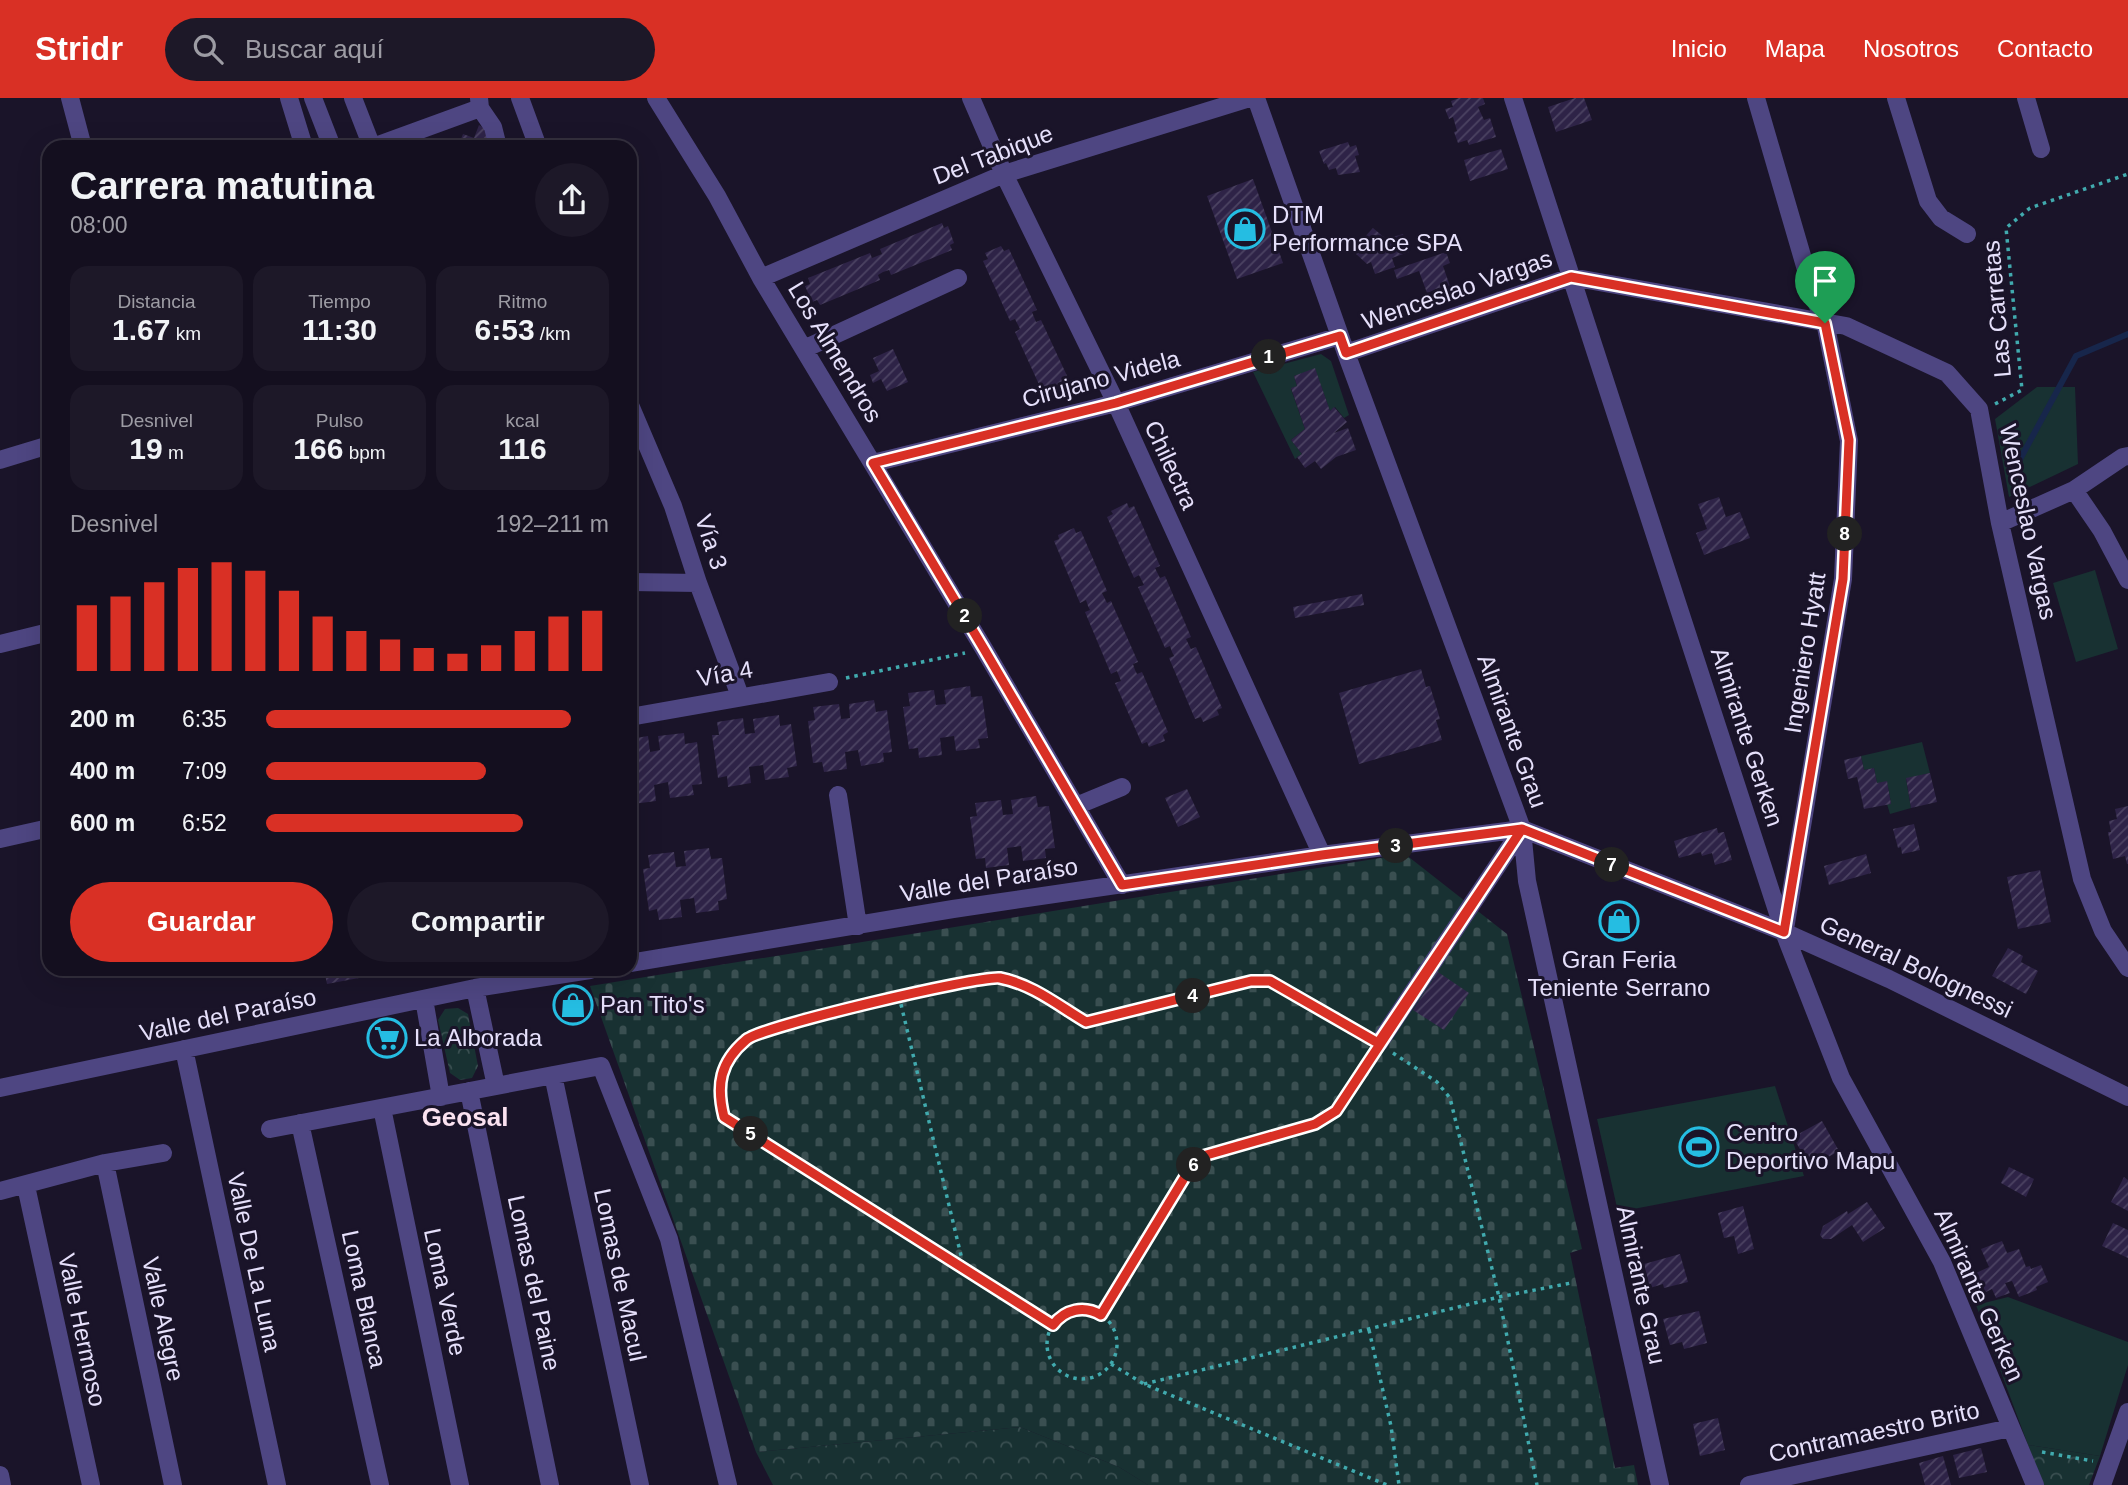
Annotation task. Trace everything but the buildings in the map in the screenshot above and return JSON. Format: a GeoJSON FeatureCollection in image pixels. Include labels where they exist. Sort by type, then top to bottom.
{"type":"FeatureCollection","features":[{"type":"Feature","properties":{"kind":"street"},"geometry":{"type":"LineString","coordinates":[[70,98],[81,140]]}},
{"type":"Feature","properties":{"kind":"street"},"geometry":{"type":"LineString","coordinates":[[289,98],[302,140]]}},
{"type":"Feature","properties":{"kind":"street"},"geometry":{"type":"LineString","coordinates":[[313,98],[328,140]]}},
{"type":"Feature","properties":{"kind":"street"},"geometry":{"type":"LineString","coordinates":[[354,98],[370,140]]}},
{"type":"Feature","properties":{"kind":"street"},"geometry":{"type":"LineString","coordinates":[[520,98],[535,140]]}},
{"type":"Feature","properties":{"kind":"street","name":"Los Almendros"},"geometry":{"type":"LineString","coordinates":[[656,98],[717,196],[761,278],[1122,885]]}},
{"type":"Feature","properties":{"kind":"street","name":"Chilectra"},"geometry":{"type":"LineString","coordinates":[[971,98],[1004,174],[1116,403],[1322,855]]}},
{"type":"Feature","properties":{"kind":"street","name":"Del Tabique"},"geometry":{"type":"LineString","coordinates":[[761,278],[1004,174],[1250,98]]}},
{"type":"Feature","properties":{"kind":"street","name":"Almirante Grau"},"geometry":{"type":"LineString","coordinates":[[1256,98],[1343,345],[1522,829],[1527,881],[1660,1485]]}},
{"type":"Feature","properties":{"kind":"street","name":"Almirante Gerken"},"geometry":{"type":"LineString","coordinates":[[1513,98],[1784,932],[1841,1078],[1942,1262],[2035,1485]]}},
{"type":"Feature","properties":{"kind":"street","name":"Ingeniero Hyatt"},"geometry":{"type":"LineString","coordinates":[[1756,98],[1814,297],[1825,323],[1849,440],[1843,579],[1784,932]]}},
{"type":"Feature","properties":{"kind":"street"},"geometry":{"type":"LineString","coordinates":[[1896,98],[1928,201],[1941,218],[1967,234]]}},
{"type":"Feature","properties":{"kind":"street"},"geometry":{"type":"LineString","coordinates":[[2026,98],[2041,149]]}},
{"type":"Feature","properties":{"kind":"street"},"geometry":{"type":"LineString","coordinates":[[390,140],[480,103],[493,127],[496,140]]}},
{"type":"Feature","properties":{"kind":"street","name":"Wenceslao Vargas"},"geometry":{"type":"LineString","coordinates":[[1343,345],[1571,277],[1846,326],[1947,373],[1979,410],[2000,523],[2082,880],[2103,931],[2128,968]]}},
{"type":"Feature","properties":{"kind":"street"},"geometry":{"type":"LineString","coordinates":[[804,349],[958,278]]}},
{"type":"Feature","properties":{"kind":"street","name":"Cirujano Videla"},"geometry":{"type":"LineString","coordinates":[[873,463],[1343,345]]}},
{"type":"Feature","properties":{"kind":"street","name":"Vía 3"},"geometry":{"type":"LineString","coordinates":[[637,421],[673,506],[740,696]]}},
{"type":"Feature","properties":{"kind":"street"},"geometry":{"type":"LineString","coordinates":[[0,460],[42,448]]}},
{"type":"Feature","properties":{"kind":"street"},"geometry":{"type":"LineString","coordinates":[[2000,523],[2074,490],[2128,456]]}},
{"type":"Feature","properties":{"kind":"street"},"geometry":{"type":"LineString","coordinates":[[2074,490],[2102,531],[2128,580]]}},
{"type":"Feature","properties":{"kind":"street"},"geometry":{"type":"LineString","coordinates":[[637,582],[698,583]]}},
{"type":"Feature","properties":{"kind":"street"},"geometry":{"type":"LineString","coordinates":[[0,645],[42,634]]}},
{"type":"Feature","properties":{"kind":"street","name":"Vía 4"},"geometry":{"type":"LineString","coordinates":[[637,716],[829,682]]}},
{"type":"Feature","properties":{"kind":"street"},"geometry":{"type":"LineString","coordinates":[[1076,806],[1122,787]]}},
{"type":"Feature","properties":{"kind":"street"},"geometry":{"type":"LineString","coordinates":[[838,795],[858,926]]}},
{"type":"Feature","properties":{"kind":"street"},"geometry":{"type":"LineString","coordinates":[[1378,1043],[1522,829]]}},
{"type":"Feature","properties":{"kind":"street","name":"General Bolognessi"},"geometry":{"type":"LineString","coordinates":[[1522,829],[1784,932],[1889,979],[2128,1097]]}},
{"type":"Feature","properties":{"kind":"street","name":"Valle del Paraíso"},"geometry":{"type":"LineString","coordinates":[[637,962],[1122,885],[1522,829]]}},
{"type":"Feature","properties":{"kind":"street"},"geometry":{"type":"LineString","coordinates":[[0,839],[42,830]]}},
{"type":"Feature","properties":{"kind":"street","name":"Valle del Paraíso"},"geometry":{"type":"LineString","coordinates":[[0,1088],[475,988],[552,976]]}},
{"type":"Feature","properties":{"kind":"street"},"geometry":{"type":"LineString","coordinates":[[475,988],[496,1086]]}},
{"type":"Feature","properties":{"kind":"street"},"geometry":{"type":"LineString","coordinates":[[424,999],[441,1097]]}},
{"type":"Feature","properties":{"kind":"street","name":"Valle De La Luna"},"geometry":{"type":"LineString","coordinates":[[184,1049],[277,1485]]}},
{"type":"Feature","properties":{"kind":"street"},"geometry":{"type":"LineString","coordinates":[[270,1129],[601,1066],[669,1239],[728,1485]]}},
{"type":"Feature","properties":{"kind":"street","name":"Lomas de Macul"},"geometry":{"type":"LineString","coordinates":[[553,1076],[640,1485]]}},
{"type":"Feature","properties":{"kind":"street","name":"Lomas del Paine"},"geometry":{"type":"LineString","coordinates":[[470,1091],[550,1485]]}},
{"type":"Feature","properties":{"kind":"street","name":"Loma Verde"},"geometry":{"type":"LineString","coordinates":[[382,1108],[460,1485]]}},
{"type":"Feature","properties":{"kind":"street","name":"Loma Blanca"},"geometry":{"type":"LineString","coordinates":[[300,1124],[380,1485]]}},
{"type":"Feature","properties":{"kind":"street"},"geometry":{"type":"LineString","coordinates":[[0,1191],[105,1163],[163,1153]]}},
{"type":"Feature","properties":{"kind":"street","name":"Valle Alegre"},"geometry":{"type":"LineString","coordinates":[[105,1163],[173,1485]]}},
{"type":"Feature","properties":{"kind":"street","name":"Valle Hermoso"},"geometry":{"type":"LineString","coordinates":[[26,1185],[91,1485]]}},
{"type":"Feature","properties":{"kind":"street"},"geometry":{"type":"LineString","coordinates":[[2102,1485],[2128,1412]]}},
{"type":"Feature","properties":{"kind":"street","name":"Contramaestro Brito"},"geometry":{"type":"LineString","coordinates":[[1749,1485],[2011,1428]]}},
{"type":"Feature","properties":{"kind":"street"},"geometry":{"type":"LineString","coordinates":[[0,1475],[2,1485]]}},
{"type":"Feature","properties":{"kind":"path","name":"Las Carretas"},"geometry":{"type":"LineString","coordinates":[[1979,410],[2022,390],[2006,228],[2030,208],[2128,174]]}},
{"type":"Feature","properties":{"kind":"path"},"geometry":{"type":"LineString","coordinates":[[829,682],[984,649]]}},
{"type":"Feature","properties":{"kind":"path"},"geometry":{"type":"LineString","coordinates":[[1053,1325],[724,1117],[719,1095],[725,1064],[747,1038],[899,996],[997,978],[1023,984],[1086,1022],[1251,981],[1270,981],[1378,1043],[1437,1082],[1450,1098],[1499,1297],[1537,1485]]}},
{"type":"Feature","properties":{"kind":"path"},"geometry":{"type":"LineString","coordinates":[[899,996],[964,1268]]}},
{"type":"Feature","properties":{"kind":"path"},"geometry":{"type":"LineString","coordinates":[[1101,1315],[1189,1170],[1203,1156],[1315,1124],[1336,1111],[1378,1043]]}},
{"type":"Feature","properties":{"kind":"path"},"geometry":{"type":"LineString","coordinates":[[1144,1384],[1499,1297],[1571,1283]]}},
{"type":"Feature","properties":{"kind":"path"},"geometry":{"type":"LineString","coordinates":[[1082,1309],[1101,1315],[1112,1325],[1117,1337],[1116,1353],[1111,1364],[1100,1374],[1083,1379],[1060,1371],[1052,1363],[1048,1352],[1047,1344],[1053,1325],[1062,1315],[1074,1310],[1082,1309]]}},
{"type":"Feature","properties":{"kind":"path"},"geometry":{"type":"LineString","coordinates":[[1369,1329],[1391,1426],[1399,1485]]}},
{"type":"Feature","properties":{"kind":"path"},"geometry":{"type":"LineString","coordinates":[[1111,1364],[1144,1384],[1387,1485]]}},
{"type":"Feature","properties":{"kind":"path"},"geometry":{"type":"LineString","coordinates":[[2019,1448],[2110,1464]]}},
{"type":"Feature","properties":{"kind":"green space"},"geometry":{"type":"Polygon","coordinates":[[[1321,354],[1331,361],[1349,415],[1344,418],[1335,407],[1330,411],[1315,369],[1294,376],[1297,386],[1291,389],[1305,429],[1291,440],[1302,454],[1295,459],[1253,372],[1321,354]]]}},
{"type":"Feature","properties":{"kind":"green space"},"geometry":{"type":"Polygon","coordinates":[[[2037,387],[2075,387],[2078,464],[2009,497],[1995,419],[2037,387]]]}},
{"type":"Feature","properties":{"kind":"green space"},"geometry":{"type":"Polygon","coordinates":[[[2095,570],[2118,649],[2076,662],[2053,583],[2095,570]]]}},
{"type":"Feature","properties":{"kind":"green space"},"geometry":{"type":"Polygon","coordinates":[[[1922,742],[1930,773],[1906,779],[1911,808],[1890,814],[1887,782],[1877,783],[1874,768],[1864,770],[1861,756],[1922,742]]]}},
{"type":"Feature","properties":{"kind":"green space"},"geometry":{"type":"Polygon","coordinates":[[[1405,854],[1507,934],[1582,1249],[1570,1253],[1615,1468],[1634,1465],[1638,1485],[1148,1485],[1119,1467],[1020,1427],[756,1452],[590,986],[1405,854]]]}},
{"type":"Feature","properties":{"kind":"green space"},"geometry":{"type":"Polygon","coordinates":[[[458,1008],[468,1014],[478,1066],[472,1078],[460,1080],[450,1073],[438,1020],[445,1009],[458,1008]]]}},
{"type":"Feature","properties":{"kind":"green space","name":"Centro Deportivo Mapu"},"geometry":{"type":"Polygon","coordinates":[[[1775,1086],[1804,1176],[1618,1212],[1597,1119],[1775,1086]]]}},
{"type":"Feature","properties":{"kind":"green space"},"geometry":{"type":"Polygon","coordinates":[[[2008,1297],[2128,1342],[2128,1365],[2100,1456],[2028,1445],[1976,1305],[2008,1297]]]}},
{"type":"Feature","properties":{"kind":"green space"},"geometry":{"type":"Polygon","coordinates":[[[1020,1427],[1119,1467],[1148,1485],[773,1485],[756,1452],[1020,1427]]]}},
{"type":"Feature","properties":{"kind":"green space"},"geometry":{"type":"Polygon","coordinates":[[[2028,1445],[2100,1456],[2089,1485],[2044,1485],[2028,1445]]]}},
{"type":"Feature","properties":{"kind":"waterway"},"geometry":{"type":"LineString","coordinates":[[2018,463],[2076,356],[2128,334]]}},
{"type":"Feature","properties":{"kind":"place","name":"DTM Performance SPA"},"geometry":{"type":"Point","coordinates":[1245,229]}},
{"type":"Feature","properties":{"kind":"place","name":"Gran Feria Teniente Serrano"},"geometry":{"type":"Point","coordinates":[1619,921]}},
{"type":"Feature","properties":{"kind":"place","name":"Pan Tito's"},"geometry":{"type":"Point","coordinates":[573,1005]}},
{"type":"Feature","properties":{"kind":"place","name":"La Alborada"},"geometry":{"type":"Point","coordinates":[387,1038]}},
{"type":"Feature","properties":{"kind":"place","name":"Centro Deportivo Mapu"},"geometry":{"type":"Point","coordinates":[1699,1147]}},
{"type":"Feature","properties":{"kind":"district","name":"Geosal"},"geometry":{"type":"Point","coordinates":[465,1117]}},
{"type":"Feature","properties":{"kind":"route"},"geometry":{"type":"LineString","coordinates":[[1825,323],[1571,277],[1346,353],[1340,336],[1116,403],[873,463],[1122,885],[1522,829],[1378,1043],[1270,981],[1251,981],[1086,1022],[1023,984],[997,978],[899,996],[747,1038],[725,1064],[719,1095],[724,1117],[1053,1325],[1062,1315],[1074,1310],[1094,1311],[1101,1315],[1189,1170],[1203,1156],[1315,1124],[1336,1111],[1378,1043],[1426,972],[1522,829],[1784,932],[1843,579],[1849,440],[1825,323]]}}]}
